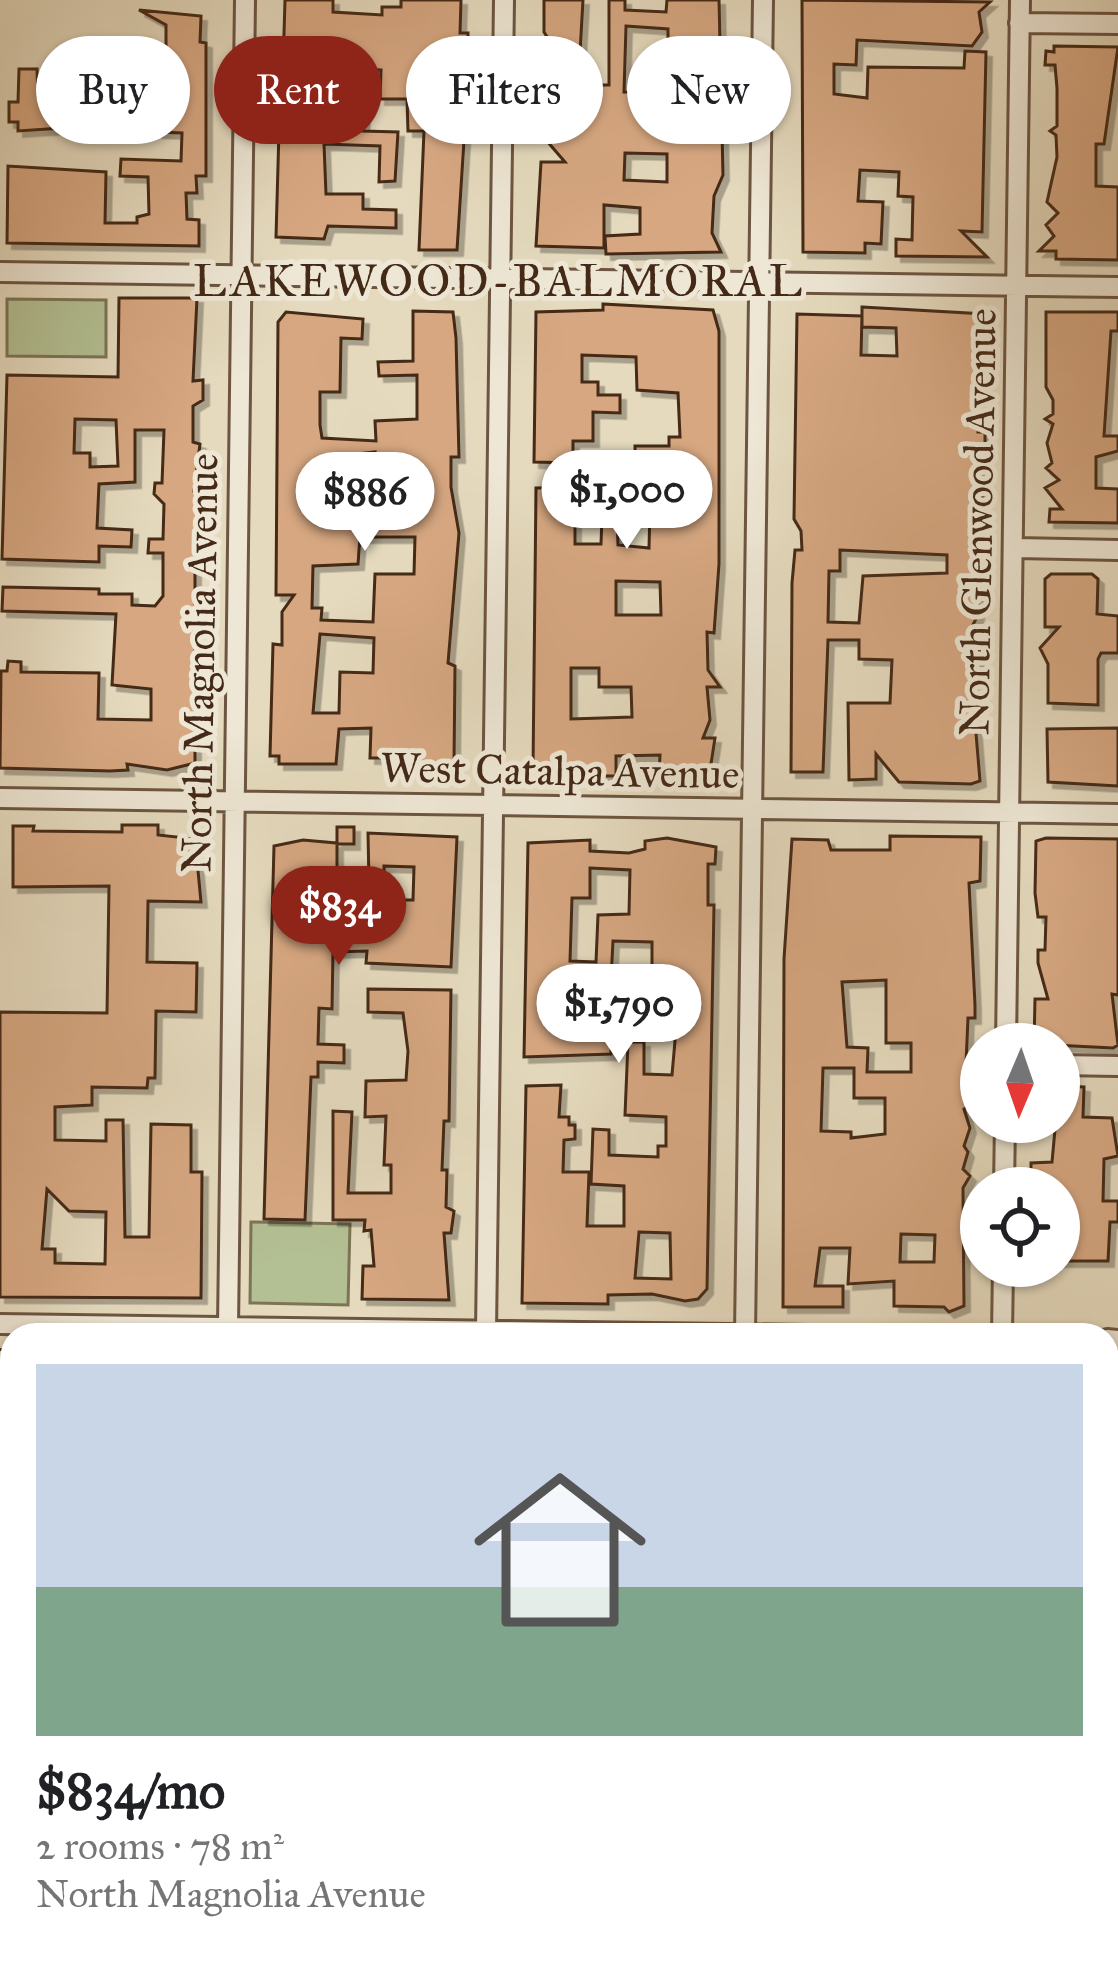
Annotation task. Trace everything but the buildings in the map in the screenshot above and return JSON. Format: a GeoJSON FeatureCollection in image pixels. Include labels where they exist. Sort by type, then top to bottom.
{"type":"FeatureCollection","features":[{"type":"Feature","properties":{"kind":"street","name":"North Magnolia Avenue"},"geometry":{"type":"LineString","coordinates":[[228,1323],[245,0]]}},
{"type":"Feature","properties":{"kind":"street"},"geometry":{"type":"LineString","coordinates":[[486,1323],[504,0]]}},
{"type":"Feature","properties":{"kind":"street"},"geometry":{"type":"LineString","coordinates":[[745,1323],[763,0]]}},
{"type":"Feature","properties":{"kind":"street","name":"North Glenwood Avenue"},"geometry":{"type":"LineString","coordinates":[[1006,1023],[1020,0]]}},
{"type":"Feature","properties":{"kind":"street"},"geometry":{"type":"LineString","coordinates":[[1019,23],[1118,25]]}},
{"type":"Feature","properties":{"kind":"street"},"geometry":{"type":"LineString","coordinates":[[0,272],[1118,287]]}},
{"type":"Feature","properties":{"kind":"street"},"geometry":{"type":"LineString","coordinates":[[1012,548],[1118,550]]}},
{"type":"Feature","properties":{"kind":"street","name":"West Catalpa Avenue"},"geometry":{"type":"LineString","coordinates":[[0,798],[1118,814]]}},
{"type":"Feature","properties":{"kind":"street"},"geometry":{"type":"LineString","coordinates":[[1080,1065],[1118,1066]]}},
{"type":"Feature","properties":{"kind":"street"},"geometry":{"type":"LineString","coordinates":[[1002,1323],[1003,1287]]}},
{"type":"Feature","properties":{"kind":"green space"},"geometry":{"type":"Polygon","coordinates":[[[7,299],[106,300],[106,357],[7,356],[7,299]]]}},
{"type":"Feature","properties":{"kind":"green space"},"geometry":{"type":"Polygon","coordinates":[[[251,1222],[350,1224],[348,1305],[250,1303],[251,1222]]]}},
{"type":"Feature","properties":{"kind":"district","name":"LAKEWOOD-BALMORAL"},"geometry":{"type":"Point","coordinates":[499,280]}}]}
